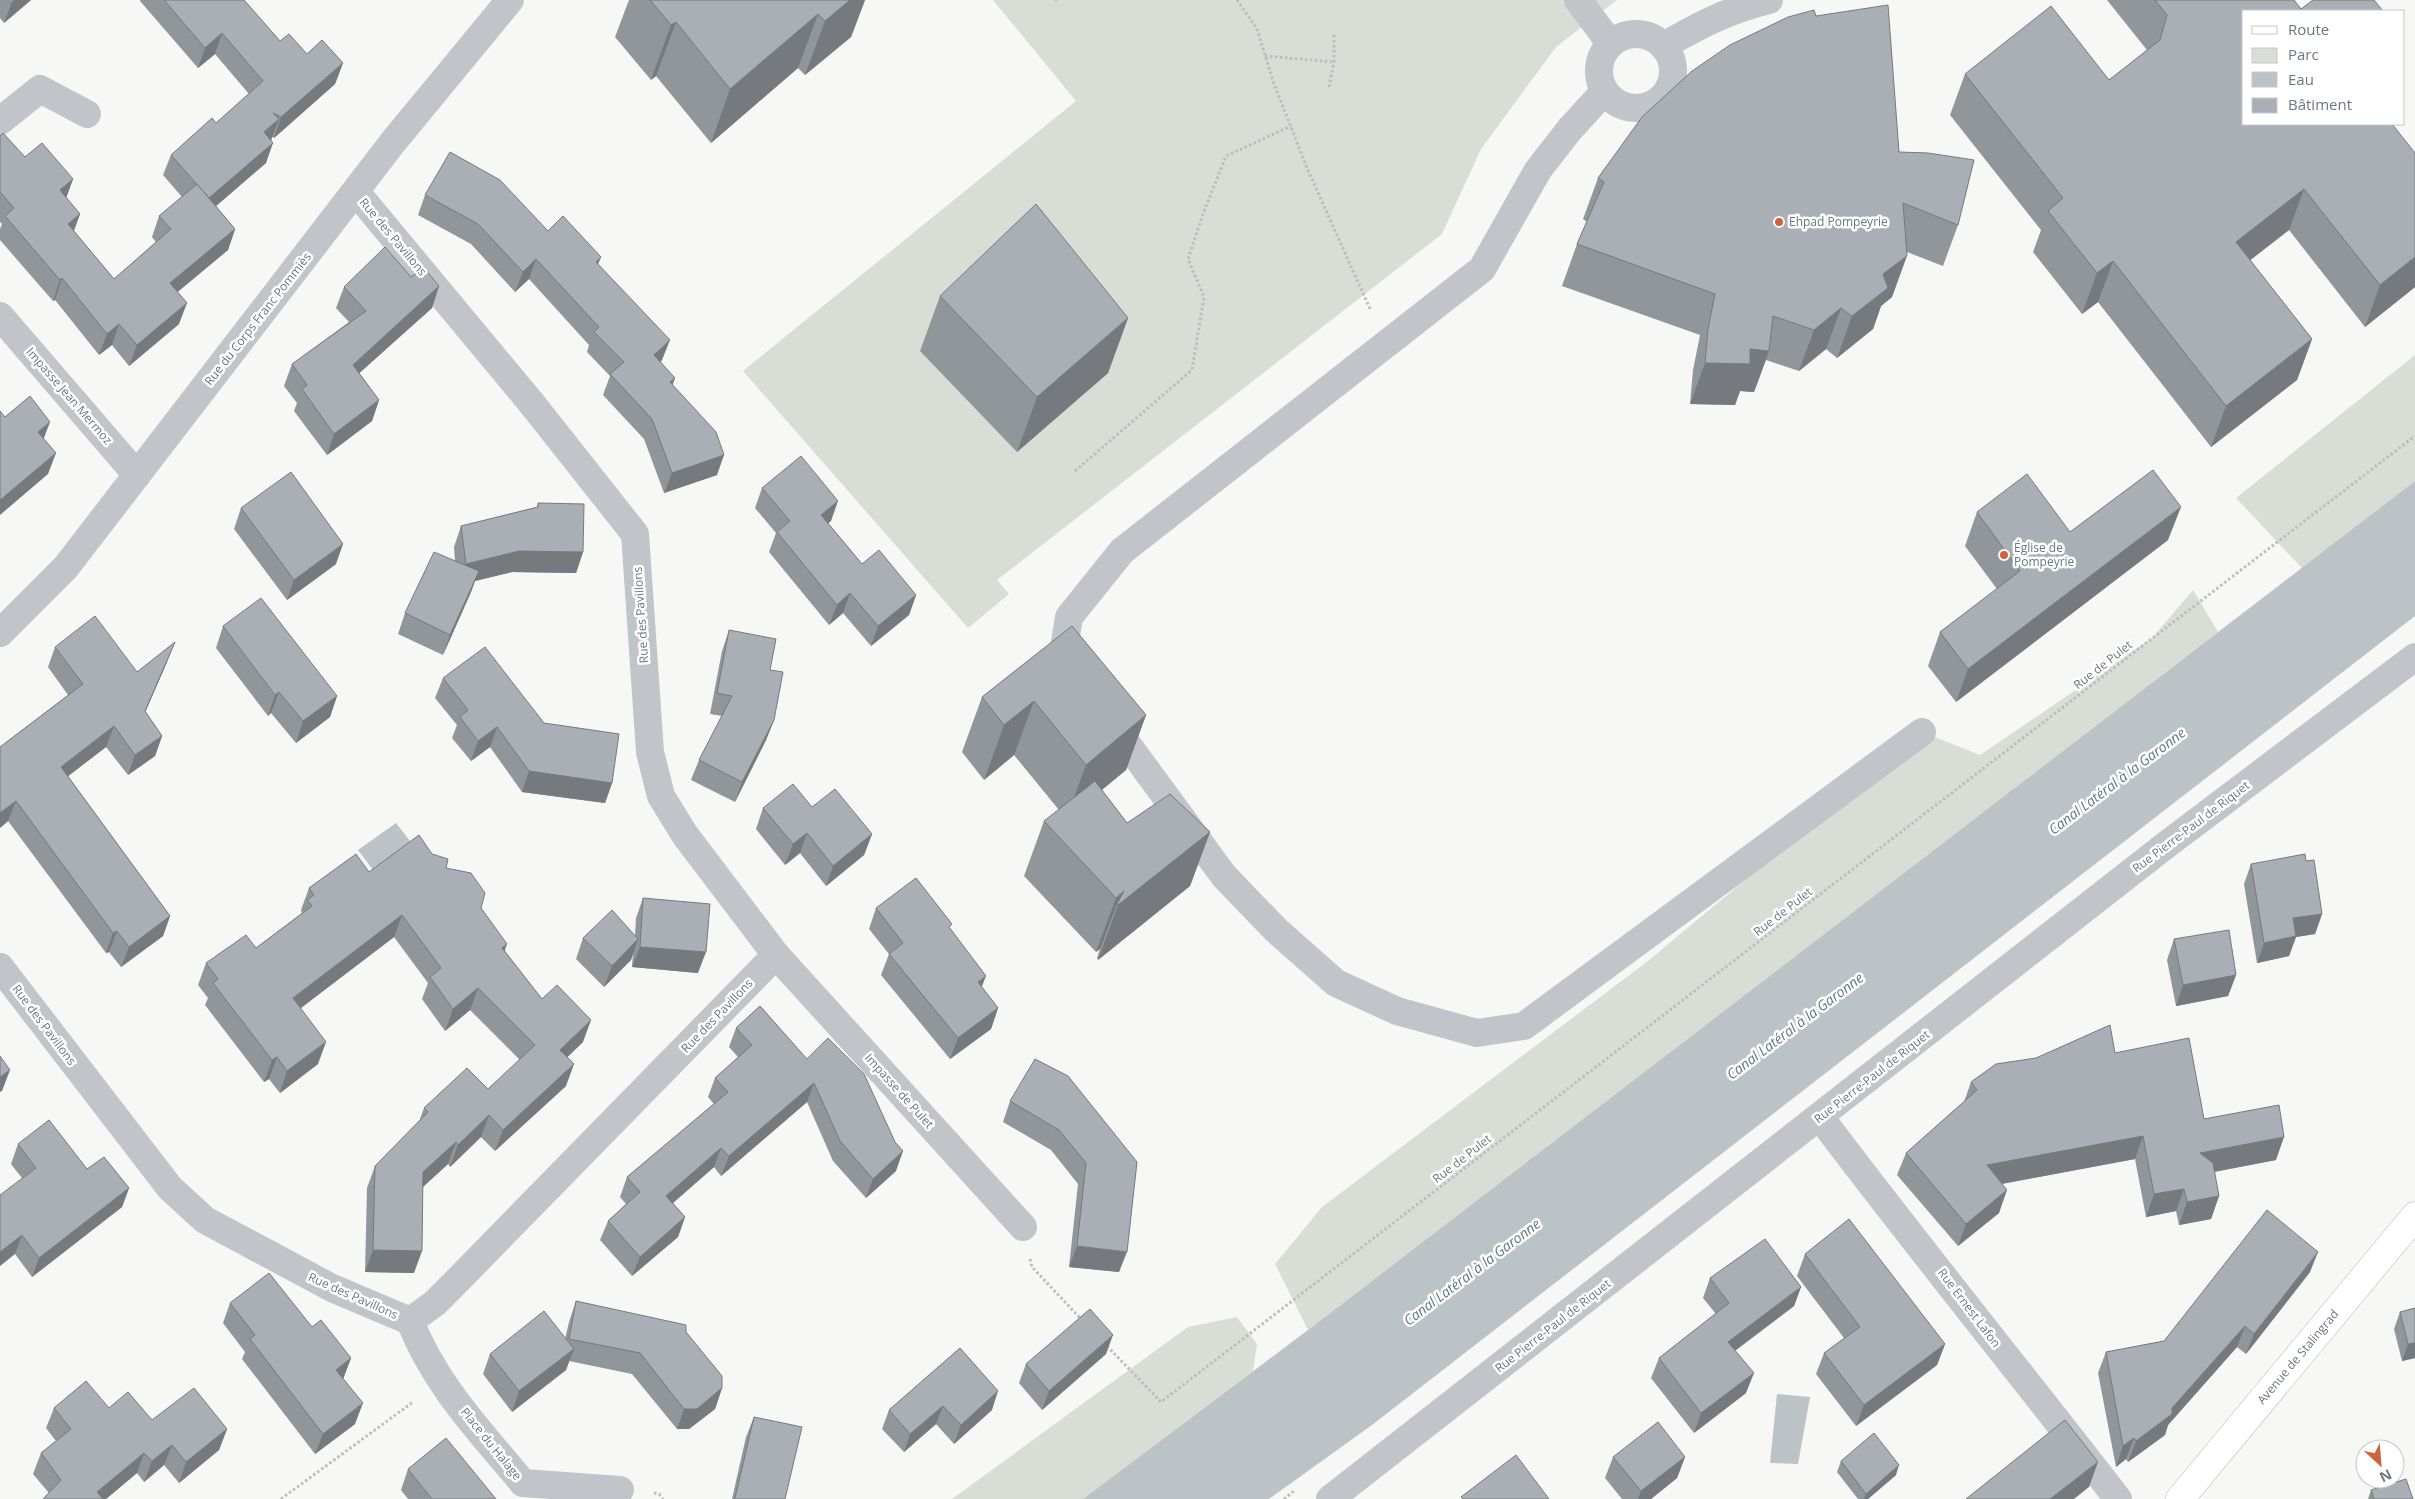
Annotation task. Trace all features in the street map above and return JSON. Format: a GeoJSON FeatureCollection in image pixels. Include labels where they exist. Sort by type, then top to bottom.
{"type":"FeatureCollection","features":[{"type":"Feature","properties":{"kind":"main road","name":"Avenue de Stalingrad"},"geometry":{"type":"LineString","coordinates":[[2180,1499],[2415,1216]]}},
{"type":"Feature","properties":{"kind":"street","name":"Rue du Corps Franc Pommiès"},"geometry":{"type":"LineString","coordinates":[[0,633],[66,567],[393,142],[510,0]]}},
{"type":"Feature","properties":{"kind":"street"},"geometry":{"type":"LineString","coordinates":[[1578,0],[1610,44]]}},
{"type":"Feature","properties":{"kind":"street"},"geometry":{"type":"LineString","coordinates":[[1663,46],[1706,21],[1734,9],[1769,0]]}},
{"type":"Feature","properties":{"kind":"street"},"geometry":{"type":"LineString","coordinates":[[1631,34],[1654,38],[1663,46],[1671,58],[1673,71],[1671,84],[1664,96],[1653,105],[1640,109],[1626,108],[1613,102],[1604,92],[1598,72],[1603,52],[1610,44],[1631,34]]}},
{"type":"Feature","properties":{"kind":"street"},"geometry":{"type":"LineString","coordinates":[[0,121],[40,89],[87,114]]}},
{"type":"Feature","properties":{"kind":"street"},"geometry":{"type":"LineString","coordinates":[[1604,92],[1570,129],[1538,170],[1482,269],[1399,332],[1122,551],[1069,617],[1066,642],[1071,666],[1224,876],[1276,930],[1336,983],[1397,1010],[1477,1033],[1524,1026],[1922,732]]}},
{"type":"Feature","properties":{"kind":"street","name":"Rue des Pavillons"},"geometry":{"type":"LineString","coordinates":[[0,967],[170,1188],[205,1220],[332,1288],[410,1321],[435,1303],[776,956],[697,851],[661,796],[650,752],[635,534],[533,405],[356,192]]}},
{"type":"Feature","properties":{"kind":"street","name":"Impasse Jean Mermoz"},"geometry":{"type":"LineString","coordinates":[[0,316],[137,475]]}},
{"type":"Feature","properties":{"kind":"street","name":"Rue Pierre-Paul de Riquet"},"geometry":{"type":"LineString","coordinates":[[1330,1499],[2166,845],[2415,657]]}},
{"type":"Feature","properties":{"kind":"street","name":"Impasse de Pulet"},"geometry":{"type":"LineString","coordinates":[[776,956],[1023,1227]]}},
{"type":"Feature","properties":{"kind":"street","name":"Rue Ernest Lafon"},"geometry":{"type":"LineString","coordinates":[[1820,1117],[1958,1292],[2025,1383],[2118,1499]]}},
{"type":"Feature","properties":{"kind":"street","name":"Place du Halage"},"geometry":{"type":"LineString","coordinates":[[410,1321],[420,1348],[440,1382],[523,1483],[620,1490]]}},
{"type":"Feature","properties":{"kind":"path"},"geometry":{"type":"LineString","coordinates":[[1237,0],[1257,29],[1265,56],[1307,168],[1370,310],[1399,332]]}},
{"type":"Feature","properties":{"kind":"path"},"geometry":{"type":"LineString","coordinates":[[1329,87],[1334,62],[1334,35]]}},
{"type":"Feature","properties":{"kind":"path"},"geometry":{"type":"LineString","coordinates":[[1265,56],[1334,62]]}},
{"type":"Feature","properties":{"kind":"path"},"geometry":{"type":"LineString","coordinates":[[1075,471],[1192,370],[1204,297],[1188,260],[1203,214],[1226,156],[1291,126]]}},
{"type":"Feature","properties":{"kind":"path","name":"Rue de Pulet"},"geometry":{"type":"LineString","coordinates":[[1106,1345],[1161,1402],[2415,436]]}},
{"type":"Feature","properties":{"kind":"path"},"geometry":{"type":"LineString","coordinates":[[1023,1227],[1032,1267],[1086,1324]]}},
{"type":"Feature","properties":{"kind":"path"},"geometry":{"type":"LineString","coordinates":[[281,1499],[440,1382]]}},
{"type":"Feature","properties":{"kind":"green space"},"geometry":{"type":"Polygon","coordinates":[[[993,0],[1617,0],[1556,47],[1481,149],[1442,234],[997,580],[1009,594],[968,628],[743,371],[1076,101],[993,0]]]}},
{"type":"Feature","properties":{"kind":"green space"},"geometry":{"type":"Polygon","coordinates":[[[2415,355],[2415,481],[2302,568],[2236,498],[2415,355]]]}},
{"type":"Feature","properties":{"kind":"green space"},"geometry":{"type":"Polygon","coordinates":[[[2193,590],[2218,632],[1308,1330],[1275,1264],[1322,1207],[1648,961],[1922,732],[1980,755],[2152,638],[2193,590]]]}},
{"type":"Feature","properties":{"kind":"green space"},"geometry":{"type":"Polygon","coordinates":[[[1237,1317],[1257,1344],[1253,1371],[1083,1499],[952,1499],[1188,1327],[1237,1317]]]}},
{"type":"Feature","properties":{"kind":"water","name":"Canal Latéral à la Garonne"},"geometry":{"type":"Polygon","coordinates":[[[2415,481],[2415,616],[1372,1425],[1269,1499],[1083,1499],[1308,1330],[2415,481]]]}},
{"type":"Feature","properties":{"kind":"water"},"geometry":{"type":"Polygon","coordinates":[[[396,823],[413,845],[376,874],[358,850],[396,823]]]}},
{"type":"Feature","properties":{"kind":"water"},"geometry":{"type":"Polygon","coordinates":[[[1777,1394],[1810,1397],[1798,1464],[1770,1463],[1777,1394]]]}},
{"type":"Feature","properties":{"kind":"building"},"geometry":{"type":"Polygon","coordinates":[[[164,0],[244,0],[280,41],[289,34],[307,54],[322,40],[343,63],[281,117],[273,113],[279,119],[264,132],[273,143],[209,198],[171,155],[212,118],[216,123],[263,81],[222,33],[205,48],[164,0]]]}},
{"type":"Feature","properties":{"kind":"building"},"geometry":{"type":"Polygon","coordinates":[[[650,0],[850,0],[825,21],[818,14],[730,89],[676,22],[671,25],[650,0]]]}},
{"type":"Feature","properties":{"kind":"building"},"geometry":{"type":"Polygon","coordinates":[[[2155,0],[2294,0],[2301,9],[2313,0],[2374,0],[2382,10],[2242,10],[2242,125],[2393,125],[2415,153],[2415,257],[2380,285],[2304,189],[2236,242],[2312,339],[2226,406],[2113,261],[2097,273],[2048,211],[2063,198],[1965,74],[2051,6],[2109,80],[2160,40],[2167,15],[2155,0]]]}},
{"type":"Feature","properties":{"kind":"building","name":"Ehpad Pompeyrie"},"geometry":{"type":"Polygon","coordinates":[[[1888,5],[1899,152],[1928,153],[1974,160],[1958,225],[1903,203],[1907,256],[1883,274],[1888,288],[1852,316],[1841,308],[1814,330],[1773,316],[1769,351],[1750,349],[1750,364],[1705,363],[1708,329],[1715,294],[1577,244],[1604,182],[1598,178],[1642,117],[1692,71],[1730,45],[1788,17],[1814,10],[1816,16],[1888,5]]]}},
{"type":"Feature","properties":{"kind":"building"},"geometry":{"type":"Polygon","coordinates":[[[3,133],[25,157],[42,143],[73,179],[60,190],[80,214],[68,224],[114,279],[171,229],[159,216],[197,184],[235,229],[170,283],[187,303],[137,345],[119,324],[107,334],[62,278],[60,280],[5,216],[14,208],[0,192],[0,136],[3,133]]]}},
{"type":"Feature","properties":{"kind":"building"},"geometry":{"type":"Polygon","coordinates":[[[450,152],[500,180],[548,231],[563,216],[601,257],[596,262],[670,340],[654,355],[675,378],[670,382],[716,432],[724,455],[672,473],[652,419],[610,374],[624,362],[594,332],[599,327],[536,259],[523,272],[478,224],[425,195],[450,152]]]}},
{"type":"Feature","properties":{"kind":"building"},"geometry":{"type":"Polygon","coordinates":[[[1036,204],[1128,318],[1037,397],[940,296],[1036,204]]]}},
{"type":"Feature","properties":{"kind":"building"},"geometry":{"type":"Polygon","coordinates":[[[385,247],[411,277],[424,268],[439,286],[353,365],[379,400],[334,434],[302,389],[307,385],[292,364],[366,311],[344,287],[385,247]]]}},
{"type":"Feature","properties":{"kind":"building"},"geometry":{"type":"Polygon","coordinates":[[[30,396],[50,422],[38,432],[56,453],[0,500],[0,411],[5,417],[30,396]]]}},
{"type":"Feature","properties":{"kind":"building"},"geometry":{"type":"Polygon","coordinates":[[[801,456],[838,501],[821,515],[862,564],[879,550],[916,595],[878,626],[850,593],[837,605],[777,532],[790,521],[762,488],[801,456]]]}},
{"type":"Feature","properties":{"kind":"building"},"geometry":{"type":"Polygon","coordinates":[[[2153,470],[2181,507],[1968,669],[1940,632],[2020,571],[1977,512],[2027,474],[2070,532],[2153,470]]]}},
{"type":"Feature","properties":{"kind":"building"},"geometry":{"type":"Polygon","coordinates":[[[291,472],[343,544],[294,580],[241,508],[291,472]]]}},
{"type":"Feature","properties":{"kind":"building"},"geometry":{"type":"Polygon","coordinates":[[[538,503],[584,504],[583,552],[519,551],[466,564],[461,526],[538,507],[538,503]]]}},
{"type":"Feature","properties":{"kind":"building"},"geometry":{"type":"Polygon","coordinates":[[[434,552],[479,571],[450,635],[405,613],[434,552]]]}},
{"type":"Feature","properties":{"kind":"building"},"geometry":{"type":"Polygon","coordinates":[[[261,598],[337,696],[303,721],[279,692],[275,695],[223,626],[261,598]]]}},
{"type":"Feature","properties":{"kind":"building"},"geometry":{"type":"Polygon","coordinates":[[[95,616],[137,672],[175,642],[145,711],[162,736],[135,755],[114,726],[61,767],[170,916],[129,947],[117,931],[113,933],[16,801],[0,813],[0,747],[83,684],[55,647],[95,616]]]}},
{"type":"Feature","properties":{"kind":"building"},"geometry":{"type":"Polygon","coordinates":[[[1072,626],[1146,715],[1086,765],[1034,701],[1004,725],[982,697],[1072,626]]]}},
{"type":"Feature","properties":{"kind":"building"},"geometry":{"type":"Polygon","coordinates":[[[729,630],[776,639],[770,670],[783,672],[774,720],[742,782],[699,760],[732,696],[717,693],[729,630]]]}},
{"type":"Feature","properties":{"kind":"building"},"geometry":{"type":"Polygon","coordinates":[[[485,647],[544,723],[619,734],[612,783],[529,771],[497,727],[478,741],[460,717],[468,710],[443,678],[485,647]]]}},
{"type":"Feature","properties":{"kind":"building"},"geometry":{"type":"Polygon","coordinates":[[[1095,781],[1127,823],[1170,794],[1210,832],[1118,905],[1124,891],[1116,898],[1044,821],[1095,781]]]}},
{"type":"Feature","properties":{"kind":"building"},"geometry":{"type":"Polygon","coordinates":[[[793,784],[812,807],[835,789],[872,834],[833,866],[807,833],[793,844],[763,808],[793,784]]]}},
{"type":"Feature","properties":{"kind":"building"},"geometry":{"type":"Polygon","coordinates":[[[419,835],[432,854],[448,859],[446,868],[471,873],[485,893],[481,908],[507,944],[502,948],[542,999],[557,985],[591,1020],[560,1050],[574,1064],[503,1130],[489,1115],[458,1145],[456,1142],[423,1172],[422,1251],[373,1250],[375,1166],[428,1112],[424,1108],[467,1068],[488,1089],[535,1045],[478,988],[453,1009],[430,977],[441,968],[402,915],[293,998],[326,1042],[287,1071],[277,1057],[272,1060],[213,983],[218,979],[206,963],[246,935],[256,948],[312,906],[307,900],[314,895],[309,888],[356,854],[369,872],[419,835]]]}},
{"type":"Feature","properties":{"kind":"building"},"geometry":{"type":"Polygon","coordinates":[[[2305,854],[2306,861],[2314,860],[2322,914],[2293,918],[2296,936],[2264,943],[2251,864],[2305,854]]]}},
{"type":"Feature","properties":{"kind":"building"},"geometry":{"type":"Polygon","coordinates":[[[916,878],[952,924],[949,927],[986,976],[978,982],[998,1008],[958,1038],[889,954],[903,943],[876,908],[916,878]]]}},
{"type":"Feature","properties":{"kind":"building"},"geometry":{"type":"Polygon","coordinates":[[[643,898],[710,904],[706,952],[640,947],[643,898]]]}},
{"type":"Feature","properties":{"kind":"building"},"geometry":{"type":"Polygon","coordinates":[[[612,910],[638,939],[612,966],[583,938],[612,910]]]}},
{"type":"Feature","properties":{"kind":"building"},"geometry":{"type":"Polygon","coordinates":[[[2229,930],[2236,975],[2183,985],[2174,939],[2229,930]]]}},
{"type":"Feature","properties":{"kind":"building"},"geometry":{"type":"Polygon","coordinates":[[[760,1006],[807,1059],[828,1038],[864,1074],[895,1142],[903,1151],[873,1179],[840,1141],[814,1083],[729,1156],[721,1148],[666,1196],[685,1217],[640,1257],[608,1221],[640,1192],[627,1177],[728,1092],[715,1078],[752,1045],[736,1028],[760,1006]]]}},
{"type":"Feature","properties":{"kind":"building"},"geometry":{"type":"Polygon","coordinates":[[[2110,1025],[2115,1053],[2189,1038],[2204,1119],[2279,1105],[2284,1137],[2200,1153],[2213,1163],[2219,1196],[2187,1202],[2184,1189],[2154,1194],[2143,1136],[1987,1165],[2007,1190],[1966,1224],[1906,1153],[1977,1090],[1971,1082],[1996,1064],[2036,1058],[2110,1025]]]}},
{"type":"Feature","properties":{"kind":"building"},"geometry":{"type":"Polygon","coordinates":[[[0,1056],[10,1070],[0,1077],[0,1056]]]}},
{"type":"Feature","properties":{"kind":"building"},"geometry":{"type":"Polygon","coordinates":[[[1035,1059],[1068,1076],[1137,1162],[1127,1252],[1077,1246],[1086,1163],[1059,1130],[1010,1101],[1035,1059]]]}},
{"type":"Feature","properties":{"kind":"building"},"geometry":{"type":"Polygon","coordinates":[[[49,1120],[87,1169],[104,1157],[129,1188],[39,1258],[22,1235],[0,1252],[0,1195],[36,1168],[18,1144],[49,1120]]]}},
{"type":"Feature","properties":{"kind":"building"},"geometry":{"type":"Polygon","coordinates":[[[2267,1210],[2318,1252],[2254,1334],[2245,1326],[2172,1408],[2172,1414],[2136,1441],[2134,1438],[2123,1446],[2106,1352],[2164,1341],[2267,1210]]]}},
{"type":"Feature","properties":{"kind":"building"},"geometry":{"type":"Polygon","coordinates":[[[1849,1219],[1945,1344],[1864,1405],[1824,1353],[1860,1327],[1805,1254],[1849,1219]]]}},
{"type":"Feature","properties":{"kind":"building"},"geometry":{"type":"Polygon","coordinates":[[[1765,1239],[1801,1287],[1728,1342],[1754,1373],[1701,1413],[1659,1358],[1729,1303],[1710,1278],[1765,1239]]]}},
{"type":"Feature","properties":{"kind":"building"},"geometry":{"type":"Polygon","coordinates":[[[269,1273],[312,1327],[321,1320],[351,1358],[336,1370],[363,1403],[323,1434],[250,1339],[255,1335],[230,1303],[269,1273]]]}},
{"type":"Feature","properties":{"kind":"building"},"geometry":{"type":"Polygon","coordinates":[[[576,1301],[686,1325],[686,1332],[722,1376],[722,1388],[697,1409],[684,1409],[640,1353],[569,1339],[576,1301]]]}},
{"type":"Feature","properties":{"kind":"building"},"geometry":{"type":"Polygon","coordinates":[[[2415,1308],[2415,1343],[2408,1344],[2400,1312],[2415,1308]]]}},
{"type":"Feature","properties":{"kind":"building"},"geometry":{"type":"Polygon","coordinates":[[[1090,1309],[1113,1335],[1049,1391],[1026,1364],[1090,1309]]]}},
{"type":"Feature","properties":{"kind":"building"},"geometry":{"type":"Polygon","coordinates":[[[544,1311],[574,1349],[519,1391],[490,1354],[544,1311]]]}},
{"type":"Feature","properties":{"kind":"building"},"geometry":{"type":"Polygon","coordinates":[[[960,1348],[998,1391],[961,1425],[943,1406],[910,1434],[889,1410],[960,1348]]]}},
{"type":"Feature","properties":{"kind":"building"},"geometry":{"type":"Polygon","coordinates":[[[86,1381],[109,1408],[128,1392],[152,1420],[194,1388],[227,1429],[186,1462],[172,1445],[152,1461],[144,1453],[97,1492],[103,1499],[43,1499],[61,1480],[41,1453],[71,1429],[54,1408],[86,1381]]]}},
{"type":"Feature","properties":{"kind":"building"},"geometry":{"type":"Polygon","coordinates":[[[754,1417],[802,1427],[785,1499],[734,1499],[754,1417]]]}},
{"type":"Feature","properties":{"kind":"building"},"geometry":{"type":"Polygon","coordinates":[[[2065,1420],[2098,1462],[2050,1499],[1966,1499],[2065,1420]]]}},
{"type":"Feature","properties":{"kind":"building"},"geometry":{"type":"Polygon","coordinates":[[[1658,1422],[1685,1457],[1641,1491],[1613,1457],[1658,1422]]]}},
{"type":"Feature","properties":{"kind":"building"},"geometry":{"type":"Polygon","coordinates":[[[1874,1433],[1899,1465],[1866,1494],[1841,1461],[1874,1433]]]}},
{"type":"Feature","properties":{"kind":"building"},"geometry":{"type":"Polygon","coordinates":[[[446,1438],[496,1499],[432,1499],[408,1469],[446,1438]]]}},
{"type":"Feature","properties":{"kind":"building"},"geometry":{"type":"Polygon","coordinates":[[[1516,1455],[1549,1499],[1463,1499],[1461,1497],[1516,1455]]]}},
{"type":"Feature","properties":{"kind":"building"},"geometry":{"type":"Polygon","coordinates":[[[2405,1479],[2413,1499],[2374,1499],[2371,1490],[2405,1489],[2405,1479]]]}},
{"type":"Feature","properties":{"kind":"place","name":"Ehpad Pompeyrie"},"geometry":{"type":"Point","coordinates":[1779,222]}},
{"type":"Feature","properties":{"kind":"place","name":"Église de Pompeyrie"},"geometry":{"type":"Point","coordinates":[2004,555]}}]}
